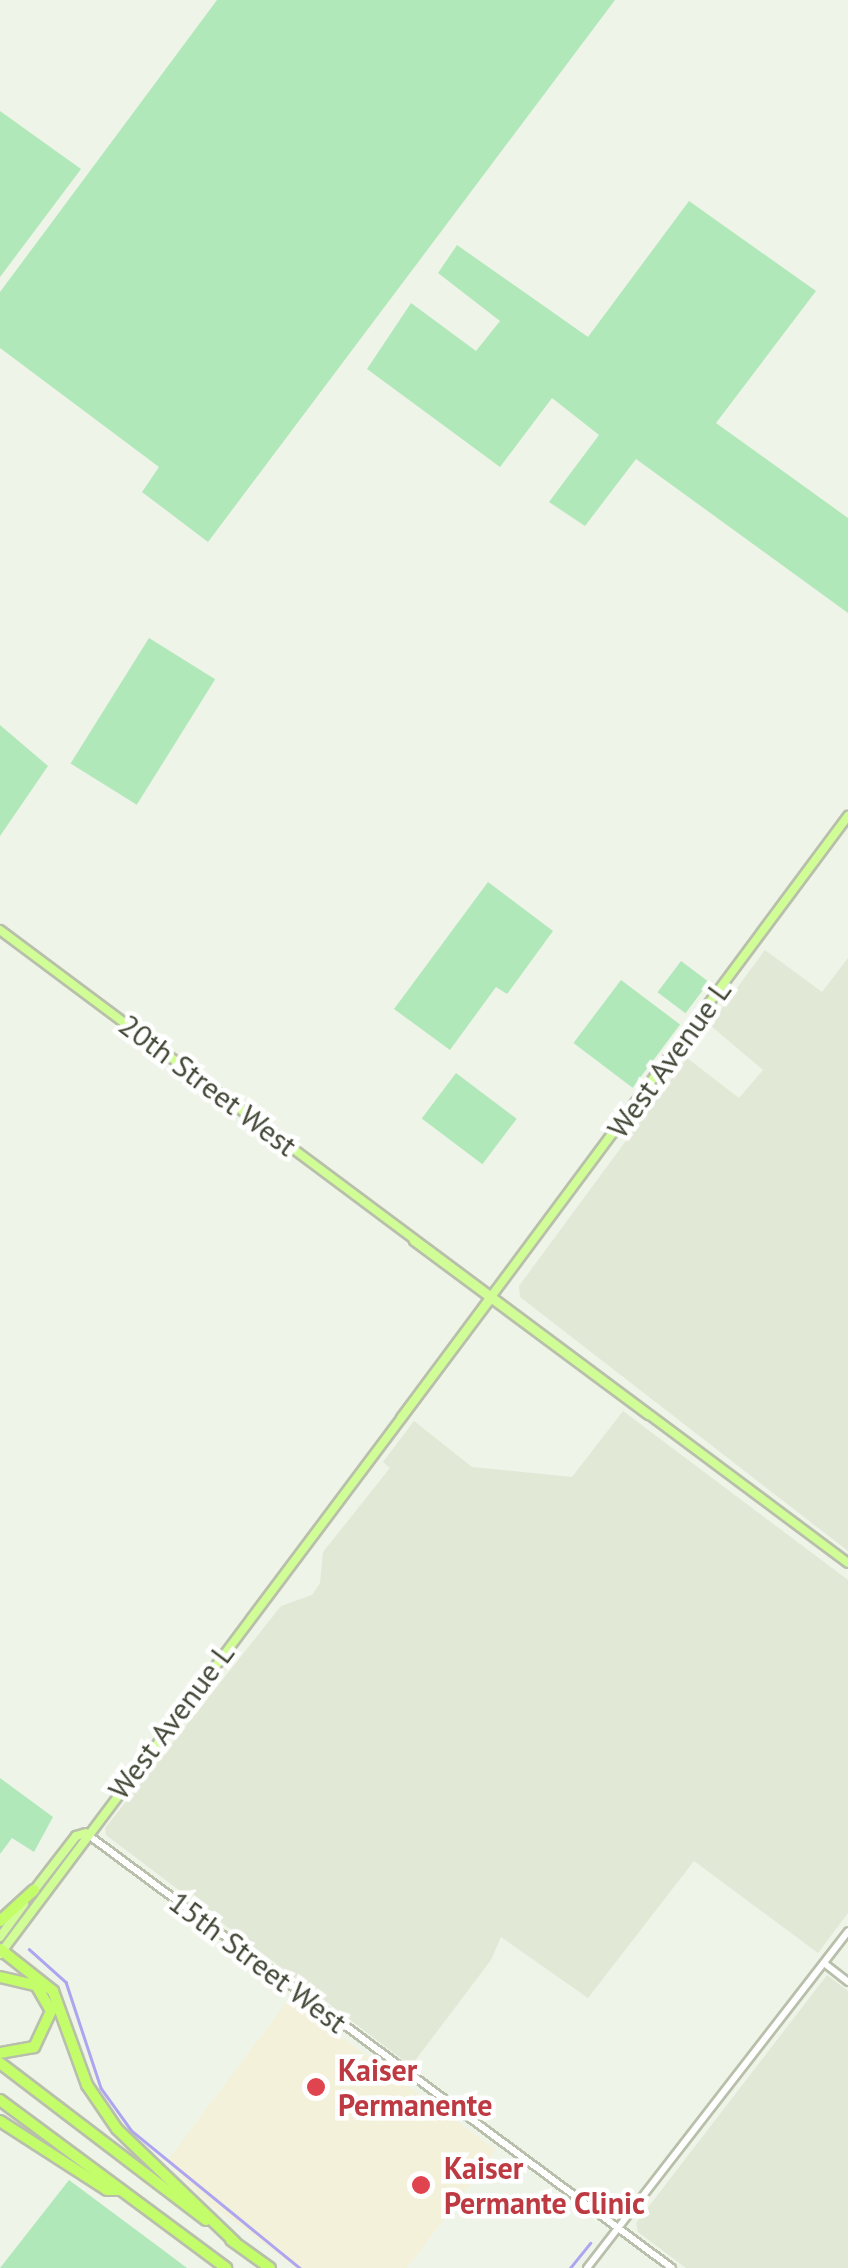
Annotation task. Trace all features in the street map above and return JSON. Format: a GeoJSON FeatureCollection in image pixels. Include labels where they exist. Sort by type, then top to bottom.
{"type":"FeatureCollection","features":[{"type":"Feature","properties":{"kind":"highway"},"geometry":{"type":"LineString","coordinates":[[0,1921],[34,1890]]}},
{"type":"Feature","properties":{"kind":"highway"},"geometry":{"type":"LineString","coordinates":[[1,1951],[53,1991],[88,2085],[117,2130],[235,2242]]}},
{"type":"Feature","properties":{"kind":"highway"},"geometry":{"type":"LineString","coordinates":[[0,1977],[36,1985],[51,2011],[34,2047],[0,2053]]}},
{"type":"Feature","properties":{"kind":"highway"},"geometry":{"type":"LineString","coordinates":[[0,2063],[270,2268]]}},
{"type":"Feature","properties":{"kind":"highway"},"geometry":{"type":"LineString","coordinates":[[0,2100],[226,2268]]}},
{"type":"Feature","properties":{"kind":"highway"},"geometry":{"type":"LineString","coordinates":[[0,2121],[107,2190],[122,2190]]}},
{"type":"Feature","properties":{"kind":"main road","name":"West Avenue L"},"geometry":{"type":"LineString","coordinates":[[1,1951],[86,1832],[492,1297],[848,816]]}},
{"type":"Feature","properties":{"kind":"main road","name":"20th Street West"},"geometry":{"type":"LineString","coordinates":[[0,930],[848,1563]]}},
{"type":"Feature","properties":{"kind":"main road","name":"West Avenue L"},"geometry":{"type":"LineString","coordinates":[[0,1937],[76,1836],[86,1832]]}},
{"type":"Feature","properties":{"kind":"street","name":"15th Street West"},"geometry":{"type":"LineString","coordinates":[[86,1832],[672,2268]]}},
{"type":"Feature","properties":{"kind":"street"},"geometry":{"type":"LineString","coordinates":[[587,2268],[848,1931]]}},
{"type":"Feature","properties":{"kind":"street"},"geometry":{"type":"LineString","coordinates":[[824,1963],[848,1982]]}},
{"type":"Feature","properties":{"kind":"shaded area"},"geometry":{"type":"Polygon","coordinates":[[[765,950],[822,992],[848,958],[848,1551],[520,1297],[519,1286],[687,1058],[739,1098],[763,1070],[710,1025],[765,950]]]}},
{"type":"Feature","properties":{"kind":"shaded area"},"geometry":{"type":"Polygon","coordinates":[[[623,1411],[848,1580],[848,1913],[818,1953],[694,1861],[588,1998],[501,1937],[491,1960],[411,2066],[106,1835],[105,1828],[281,1606],[312,1595],[320,1583],[323,1552],[390,1468],[383,1462],[414,1421],[472,1467],[572,1477],[623,1411]]]}},
{"type":"Feature","properties":{"kind":"shaded area"},"geometry":{"type":"Polygon","coordinates":[[[827,1975],[848,1991],[848,2268],[686,2268],[638,2232],[636,2223],[827,1975]]]}},
{"type":"Feature","properties":{"kind":"shaded area","name":"Kaiser Permanente"},"geometry":{"type":"Polygon","coordinates":[[[289,1999],[496,2150],[407,2268],[296,2268],[202,2198],[167,2161],[289,1999]]]}},
{"type":"Feature","properties":{"kind":"green space"},"geometry":{"type":"Polygon","coordinates":[[[217,0],[615,0],[208,542],[142,492],[159,467],[0,348],[0,292],[217,0]]]}},
{"type":"Feature","properties":{"kind":"green space"},"geometry":{"type":"Polygon","coordinates":[[[0,111],[81,169],[0,277],[0,111]]]}},
{"type":"Feature","properties":{"kind":"green space"},"geometry":{"type":"Polygon","coordinates":[[[689,201],[816,291],[716,423],[848,518],[848,613],[636,459],[585,526],[549,502],[599,435],[552,398],[500,467],[367,369],[411,303],[476,351],[500,321],[438,273],[457,245],[588,337],[689,201]]]}},
{"type":"Feature","properties":{"kind":"green space"},"geometry":{"type":"Polygon","coordinates":[[[149,638],[215,679],[137,805],[71,764],[149,638]]]}},
{"type":"Feature","properties":{"kind":"green space"},"geometry":{"type":"Polygon","coordinates":[[[0,725],[48,766],[0,836],[0,725]]]}},
{"type":"Feature","properties":{"kind":"green space"},"geometry":{"type":"Polygon","coordinates":[[[488,882],[553,931],[507,994],[496,987],[450,1050],[394,1009],[488,882]]]}},
{"type":"Feature","properties":{"kind":"green space"},"geometry":{"type":"Polygon","coordinates":[[[681,961],[709,982],[685,1013],[658,992],[681,961]]]}},
{"type":"Feature","properties":{"kind":"green space"},"geometry":{"type":"Polygon","coordinates":[[[621,980],[680,1025],[633,1088],[573,1043],[621,980]]]}},
{"type":"Feature","properties":{"kind":"green space"},"geometry":{"type":"Polygon","coordinates":[[[456,1073],[517,1119],[482,1164],[422,1119],[456,1073]]]}},
{"type":"Feature","properties":{"kind":"green space"},"geometry":{"type":"Polygon","coordinates":[[[0,1778],[53,1817],[34,1852],[12,1838],[0,1854],[0,1778]]]}},
{"type":"Feature","properties":{"kind":"green space"},"geometry":{"type":"Polygon","coordinates":[[[69,2180],[151,2241],[187,2268],[0,2268],[69,2180]]]}},
{"type":"Feature","properties":{"kind":"waterway"},"geometry":{"type":"LineString","coordinates":[[29,1949],[66,1982],[101,2088],[132,2131],[300,2268]]}},
{"type":"Feature","properties":{"kind":"waterway"},"geometry":{"type":"LineString","coordinates":[[570,2268],[590,2243]]}},
{"type":"Feature","properties":{"kind":"place","name":"Kaiser Permanente"},"geometry":{"type":"Point","coordinates":[316,2087]}},
{"type":"Feature","properties":{"kind":"place","name":"Kaiser Permante Clinic"},"geometry":{"type":"Point","coordinates":[421,2185]}}]}
